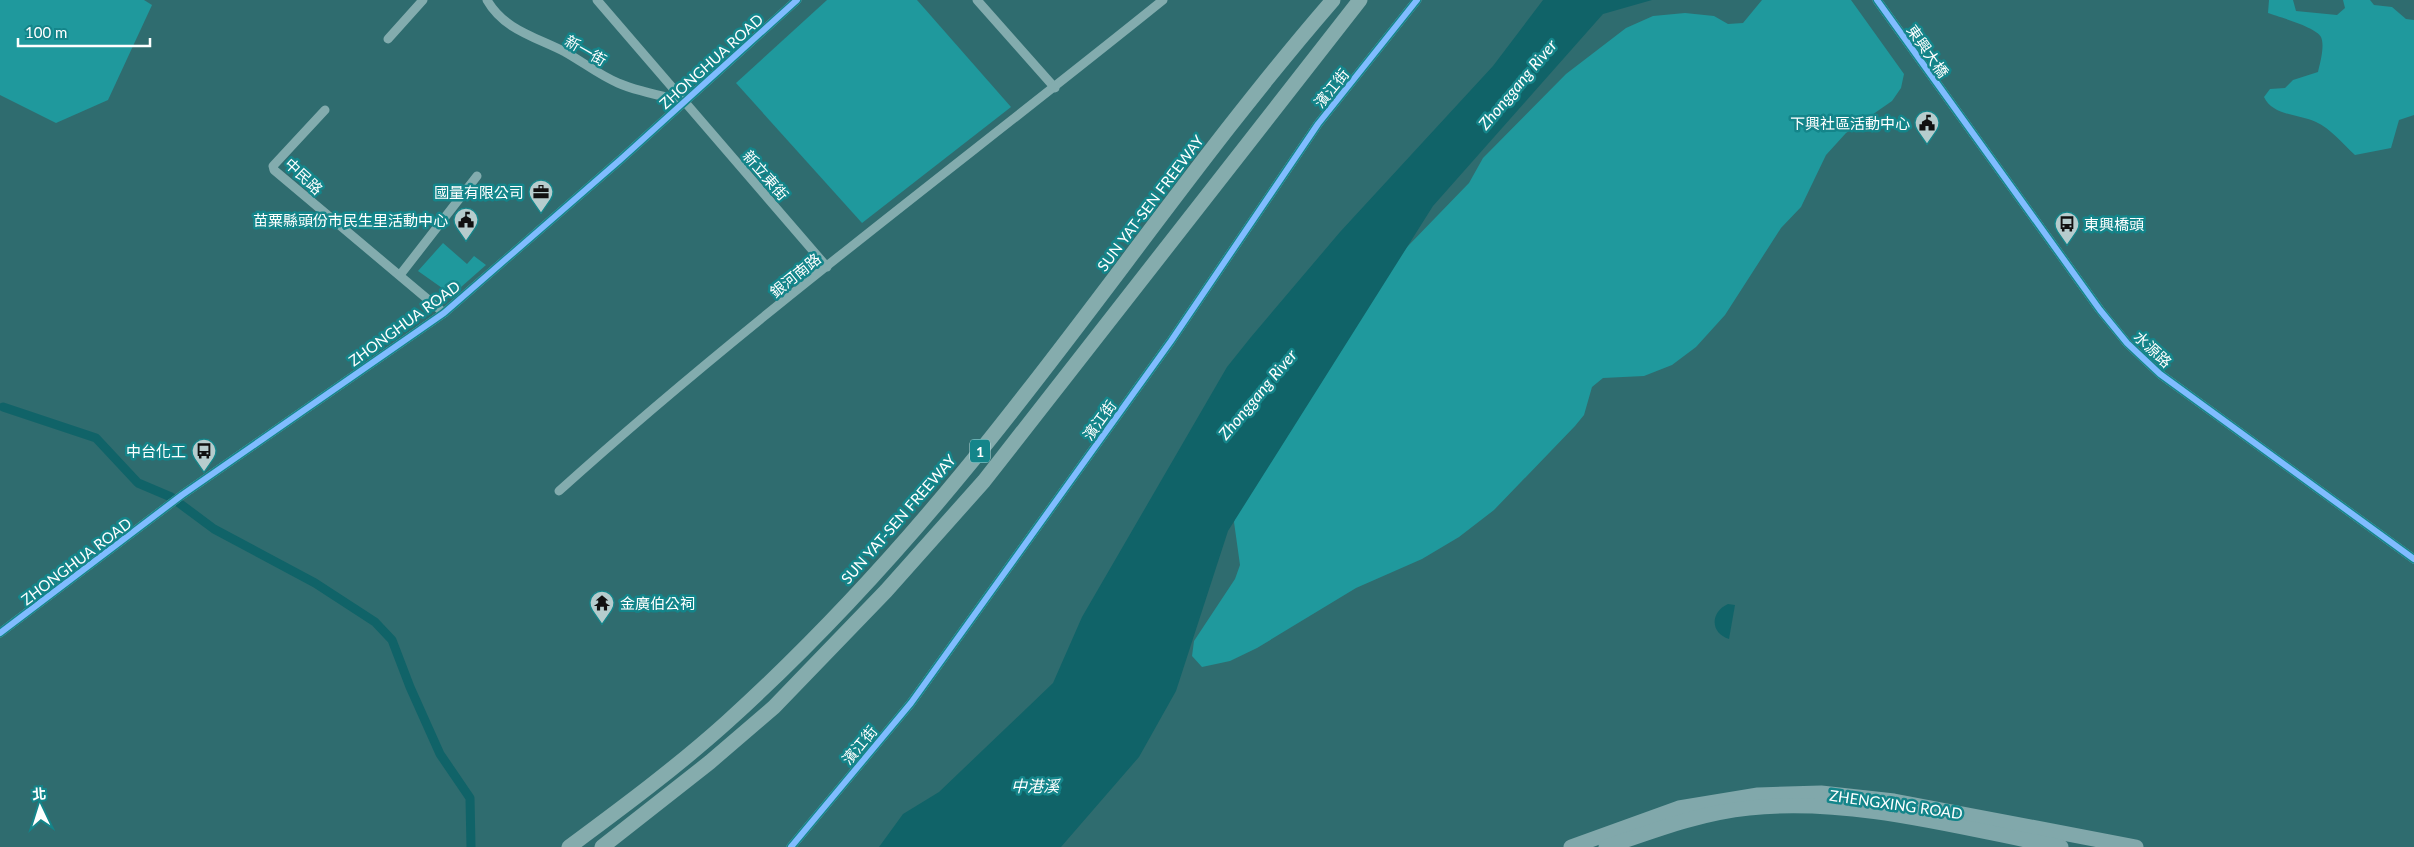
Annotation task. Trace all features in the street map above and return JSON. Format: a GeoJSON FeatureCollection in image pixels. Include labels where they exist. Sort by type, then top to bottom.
{"type":"FeatureCollection","features":[{"type":"Feature","properties":{"kind":"highway","name":"SUN YAT-SEN FREEWAY"},"geometry":{"type":"LineString","coordinates":[[569,847],[653,784],[725,723],[814,638],[865,585],[964,472],[1260,88],[1333,0]]}},
{"type":"Feature","properties":{"kind":"highway","name":"1"},"geometry":{"type":"LineString","coordinates":[[602,847],[710,762],[774,707],[816,666],[893,583],[984,481],[1360,0]]}},
{"type":"Feature","properties":{"kind":"main road","name":"ZHENGXING ROAD"},"geometry":{"type":"LineString","coordinates":[[1571,847],[1680,808],[1758,795],[1821,793],[1894,800],[2136,847]]}},
{"type":"Feature","properties":{"kind":"main road","name":"ZHENGXING ROAD"},"geometry":{"type":"LineString","coordinates":[[1606,847],[1688,820],[1749,808],[1813,806],[1879,812],[2061,847]]}},
{"type":"Feature","properties":{"kind":"street"},"geometry":{"type":"LineString","coordinates":[[388,38],[423,0]]}},
{"type":"Feature","properties":{"kind":"street","name":"新一街"},"geometry":{"type":"LineString","coordinates":[[487,0],[492,10],[511,26],[564,52],[601,74],[636,90],[685,101]]}},
{"type":"Feature","properties":{"kind":"street","name":"新立東街"},"geometry":{"type":"LineString","coordinates":[[597,0],[827,266]]}},
{"type":"Feature","properties":{"kind":"street","name":"ZHONGHUA ROAD"},"geometry":{"type":"LineString","coordinates":[[0,633],[182,496],[444,313],[797,0]]}},
{"type":"Feature","properties":{"kind":"street"},"geometry":{"type":"LineString","coordinates":[[977,0],[1055,88]]}},
{"type":"Feature","properties":{"kind":"street","name":"銀河南路"},"geometry":{"type":"LineString","coordinates":[[559,491],[633,425],[827,266],[1055,88],[1163,0]]}},
{"type":"Feature","properties":{"kind":"street","name":"濱江街"},"geometry":{"type":"LineString","coordinates":[[790,847],[911,703],[1172,341],[1318,124],[1417,0]]}},
{"type":"Feature","properties":{"kind":"street","name":"東興大橋"},"geometry":{"type":"LineString","coordinates":[[1877,0],[1941,91]]}},
{"type":"Feature","properties":{"kind":"street","name":"水源路"},"geometry":{"type":"LineString","coordinates":[[1941,91],[2100,310],[2127,343],[2160,374],[2414,559]]}},
{"type":"Feature","properties":{"kind":"street","name":"中民路"},"geometry":{"type":"LineString","coordinates":[[324,110],[273,166],[274,170],[444,313]]}},
{"type":"Feature","properties":{"kind":"street"},"geometry":{"type":"LineString","coordinates":[[400,275],[477,176]]}},
{"type":"Feature","properties":{"kind":"shaded area"},"geometry":{"type":"Polygon","coordinates":[[[0,0],[144,0],[152,5],[108,100],[56,123],[0,95],[0,0]]]}},
{"type":"Feature","properties":{"kind":"shaded area"},"geometry":{"type":"Polygon","coordinates":[[[827,0],[917,0],[1011,107],[862,223],[736,83],[827,0]]]}},
{"type":"Feature","properties":{"kind":"shaded area"},"geometry":{"type":"Polygon","coordinates":[[[1762,0],[1851,0],[1904,74],[1901,88],[1892,101],[1846,133],[1826,155],[1801,207],[1781,228],[1725,315],[1696,347],[1672,365],[1644,376],[1603,378],[1592,387],[1584,415],[1575,426],[1494,510],[1459,537],[1422,559],[1356,588],[1257,648],[1230,661],[1202,667],[1192,656],[1194,641],[1235,579],[1240,565],[1234,522],[1240,495],[1406,248],[1469,183],[1483,158],[1566,74],[1626,28],[1653,16],[1685,13],[1714,16],[1728,24],[1743,23],[1762,0]]]}},
{"type":"Feature","properties":{"kind":"shaded area"},"geometry":{"type":"Polygon","coordinates":[[[2269,0],[2293,0],[2296,11],[2337,15],[2345,8],[2343,0],[2370,0],[2374,5],[2392,7],[2406,19],[2414,20],[2414,115],[2399,120],[2391,148],[2355,155],[2332,132],[2321,125],[2309,119],[2287,114],[2268,103],[2264,97],[2270,89],[2285,88],[2293,80],[2318,72],[2322,54],[2322,41],[2318,33],[2268,13],[2269,0]]]}},
{"type":"Feature","properties":{"kind":"shaded area"},"geometry":{"type":"Polygon","coordinates":[[[443,243],[467,264],[474,256],[486,265],[452,295],[418,271],[443,243]]]}},
{"type":"Feature","properties":{"kind":"water","name":"中港溪"},"geometry":{"type":"Polygon","coordinates":[[[1543,0],[1652,0],[1603,14],[1433,206],[1228,531],[1176,691],[1139,757],[1061,847],[879,847],[903,814],[939,792],[1053,683],[1082,617],[1227,367],[1340,232],[1493,66],[1543,0]]]}},
{"type":"Feature","properties":{"kind":"water"},"geometry":{"type":"Polygon","coordinates":[[[1728,604],[1735,605],[1729,639],[1718,632],[1715,622],[1718,612],[1728,604]]]}},
{"type":"Feature","properties":{"kind":"waterway"},"geometry":{"type":"LineString","coordinates":[[3,407],[96,438],[138,483],[171,497],[214,529],[315,583],[375,622],[392,640],[410,687],[440,754],[470,798],[471,847]]}},
{"type":"Feature","properties":{"kind":"cycle path"},"geometry":{"type":"LineString","coordinates":[[0,633],[182,495],[444,313],[620,160],[797,0]]}},
{"type":"Feature","properties":{"kind":"cycle path"},"geometry":{"type":"LineString","coordinates":[[791,847],[911,703],[1171,341],[1318,124],[1417,0]]}},
{"type":"Feature","properties":{"kind":"cycle path"},"geometry":{"type":"LineString","coordinates":[[1877,0],[2100,310],[2127,343],[2160,374],[2414,559]]}},
{"type":"Feature","properties":{"kind":"place","name":"下興社區活動中心"},"geometry":{"type":"Point","coordinates":[1927,144]}},
{"type":"Feature","properties":{"kind":"place","name":"國量有限公司"},"geometry":{"type":"Point","coordinates":[541,213]}},
{"type":"Feature","properties":{"kind":"place","name":"苗粟縣頭份巿民生里活動中心"},"geometry":{"type":"Point","coordinates":[466,241]}},
{"type":"Feature","properties":{"kind":"place","name":"東興橋頭"},"geometry":{"type":"Point","coordinates":[2067,245]}},
{"type":"Feature","properties":{"kind":"place","name":"中台化工"},"geometry":{"type":"Point","coordinates":[204,472]}},
{"type":"Feature","properties":{"kind":"place","name":"金廣伯公祠"},"geometry":{"type":"Point","coordinates":[602,624]}},
{"type":"Feature","properties":{"kind":"water label","name":"Zhonggang River"},"geometry":{"type":"Point","coordinates":[1517,84]}},
{"type":"Feature","properties":{"kind":"water label","name":"Zhonggang River"},"geometry":{"type":"Point","coordinates":[1257,394]}}]}
